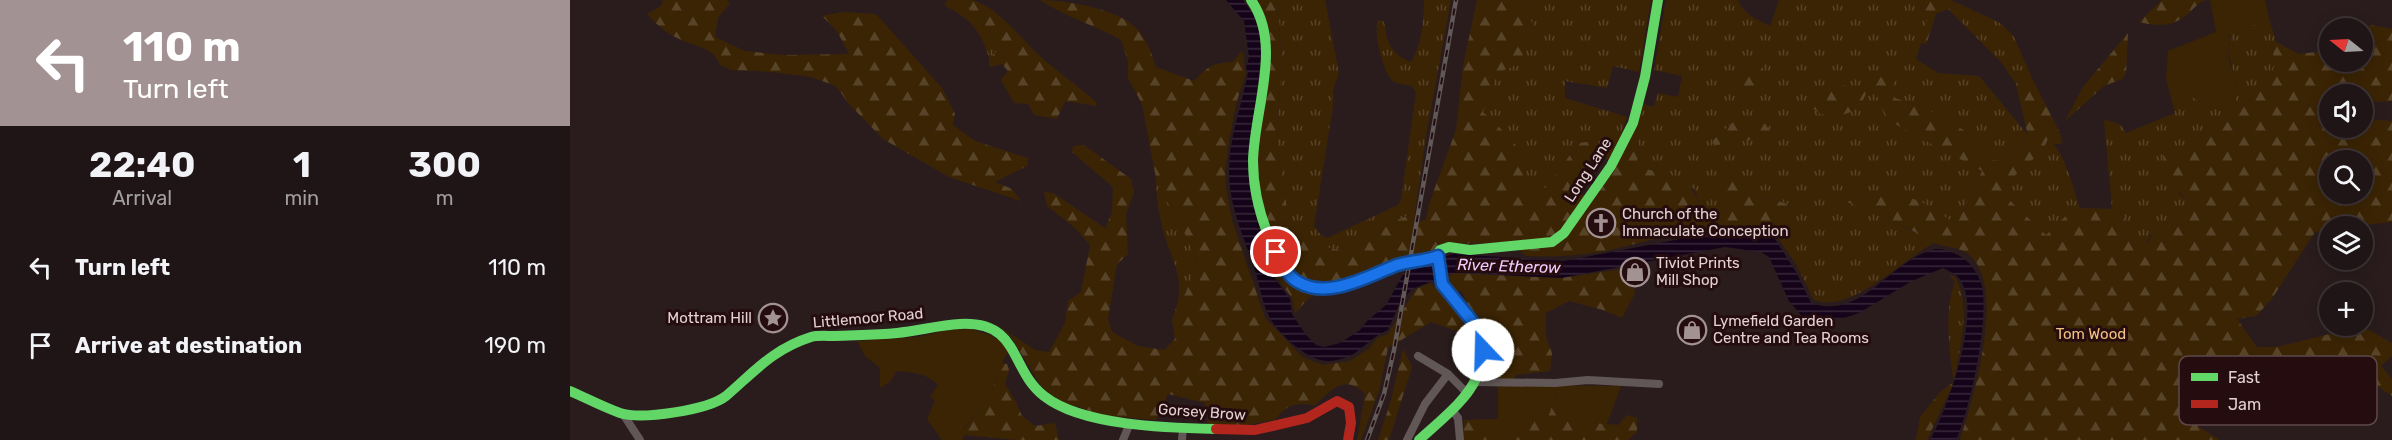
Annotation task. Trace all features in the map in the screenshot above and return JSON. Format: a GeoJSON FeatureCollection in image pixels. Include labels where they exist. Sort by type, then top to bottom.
{"type":"FeatureCollection","features":[{"type":"Feature","properties":{"kind":"street","name":"Long Lane"},"geometry":{"type":"LineString","coordinates":[[1251,0],[1262,18],[1264,61],[1254,147],[1257,206],[1284,267],[1296,281],[1310,287],[1347,284],[1401,264],[1440,254],[1551,242],[1564,233],[1622,146],[1632,123],[1639,101],[1658,0]]}},
{"type":"Feature","properties":{"kind":"street"},"geometry":{"type":"LineString","coordinates":[[1419,440],[1468,394],[1476,382],[1483,357],[1481,340],[1465,312],[1441,283],[1440,254]]}},
{"type":"Feature","properties":{"kind":"street","name":"Littlemoor Road"},"geometry":{"type":"LineString","coordinates":[[570,391],[623,414],[639,416],[692,410],[723,398],[777,352],[812,337],[899,333],[961,324],[984,326],[998,332],[1006,340],[1027,376]]}},
{"type":"Feature","properties":{"kind":"street"},"geometry":{"type":"LineString","coordinates":[[1418,356],[1448,374],[1468,394]]}},
{"type":"Feature","properties":{"kind":"street"},"geometry":{"type":"LineString","coordinates":[[1407,440],[1425,404],[1448,374]]}},
{"type":"Feature","properties":{"kind":"street","name":"Gorsey Brow"},"geometry":{"type":"LineString","coordinates":[[1027,376],[1043,396],[1065,408],[1096,419],[1184,428],[1255,430],[1307,418],[1337,401],[1349,406],[1351,413],[1348,440]]}},
{"type":"Feature","properties":{"kind":"street"},"geometry":{"type":"LineString","coordinates":[[1476,382],[1555,383],[1588,380],[1659,384]]}},
{"type":"Feature","properties":{"kind":"street"},"geometry":{"type":"LineString","coordinates":[[1452,410],[1458,418],[1460,440]]}},
{"type":"Feature","properties":{"kind":"street"},"geometry":{"type":"LineString","coordinates":[[623,414],[640,440]]}},
{"type":"Feature","properties":{"kind":"street"},"geometry":{"type":"LineString","coordinates":[[1123,440],[1130,423]]}},
{"type":"Feature","properties":{"kind":"street"},"geometry":{"type":"LineString","coordinates":[[1182,440],[1184,428]]}},
{"type":"Feature","properties":{"kind":"green space"},"geometry":{"type":"Polygon","coordinates":[[[663,0],[727,0],[730,3],[718,18],[715,37],[745,51],[782,55],[849,54],[837,31],[822,16],[842,12],[876,14],[942,88],[955,114],[953,125],[975,141],[1028,158],[1027,166],[995,182],[1012,189],[1021,201],[949,177],[883,139],[849,104],[836,86],[811,77],[731,70],[720,65],[717,58],[707,50],[673,36],[647,14],[661,6],[663,0]]]}},
{"type":"Feature","properties":{"kind":"green space"},"geometry":{"type":"Polygon","coordinates":[[[948,0],[970,0],[968,6],[1002,48],[989,57],[973,25],[944,5],[948,0]]]}},
{"type":"Feature","properties":{"kind":"green space"},"geometry":{"type":"Polygon","coordinates":[[[970,0],[990,8],[1042,58],[1097,103],[1096,106],[1065,101],[1057,119],[1034,115],[1028,104],[1014,103],[1001,80],[1008,71],[1002,64],[989,67],[989,57],[1002,48],[968,6],[970,0]]]}},
{"type":"Feature","properties":{"kind":"green space"},"geometry":{"type":"Polygon","coordinates":[[[1040,0],[1092,7],[1118,16],[1141,33],[1156,67],[1194,81],[1211,67],[1233,62],[1242,51],[1246,73],[1236,104],[1225,171],[1232,220],[1265,318],[1302,357],[1323,365],[1350,361],[1370,348],[1377,338],[1388,334],[1416,289],[1431,283],[1463,319],[1475,345],[1457,331],[1431,322],[1388,348],[1379,391],[1361,440],[1357,440],[1365,394],[1351,385],[1338,386],[1314,406],[1302,404],[1292,406],[1283,411],[1275,420],[1246,425],[1208,424],[1205,403],[1168,394],[1156,420],[1097,415],[1080,407],[1065,404],[1048,393],[1039,383],[1010,335],[993,322],[1035,350],[1049,352],[1065,323],[1068,301],[1081,292],[1090,245],[1074,227],[1047,206],[1044,192],[1053,193],[1105,228],[1112,213],[1113,187],[1072,152],[1073,146],[1084,145],[1131,179],[1134,193],[1126,213],[1128,254],[1117,264],[1108,319],[1112,332],[1138,346],[1164,350],[1175,339],[1172,320],[1178,302],[1185,294],[1193,276],[1196,260],[1179,220],[1165,199],[1156,178],[1142,104],[1128,78],[1128,61],[1121,40],[1040,0]]]}},
{"type":"Feature","properties":{"kind":"green space"},"geometry":{"type":"Polygon","coordinates":[[[1254,0],[1278,0],[1281,57],[1277,147],[1292,239],[1313,239],[1322,246],[1346,252],[1369,241],[1391,222],[1415,213],[1414,222],[1426,220],[1429,204],[1456,130],[1463,66],[1477,0],[1525,0],[1524,7],[1534,27],[1526,41],[1521,63],[1497,73],[1483,112],[1506,134],[1522,154],[1528,193],[1533,196],[1541,194],[1579,143],[1592,141],[1595,154],[1574,189],[1590,199],[1632,134],[1639,137],[1637,166],[1684,181],[1690,187],[1702,210],[1715,213],[1725,209],[1726,200],[1710,189],[1730,177],[1739,179],[1759,198],[1777,201],[1791,207],[1776,235],[1733,228],[1710,229],[1600,252],[1554,256],[1526,256],[1512,243],[1438,244],[1433,255],[1354,286],[1349,291],[1310,297],[1295,313],[1292,298],[1272,271],[1266,240],[1269,234],[1255,179],[1265,81],[1254,0]]]}},
{"type":"Feature","properties":{"kind":"green space"},"geometry":{"type":"Polygon","coordinates":[[[1278,0],[1325,0],[1339,73],[1333,90],[1333,106],[1314,226],[1321,235],[1327,238],[1398,205],[1401,200],[1416,92],[1412,86],[1395,82],[1389,77],[1378,42],[1378,20],[1383,21],[1387,38],[1395,52],[1411,62],[1420,40],[1424,0],[1451,0],[1426,136],[1415,213],[1391,222],[1369,241],[1346,252],[1322,246],[1312,239],[1292,239],[1277,147],[1281,57],[1278,0]]]}},
{"type":"Feature","properties":{"kind":"green space"},"geometry":{"type":"Polygon","coordinates":[[[1525,0],[1651,0],[1639,72],[1613,66],[1607,88],[1565,81],[1565,98],[1627,117],[1618,144],[1608,159],[1595,154],[1592,141],[1579,143],[1541,194],[1533,196],[1525,187],[1524,160],[1483,112],[1497,73],[1521,63],[1526,41],[1534,27],[1524,7],[1525,0]]]}},
{"type":"Feature","properties":{"kind":"green space"},"geometry":{"type":"Polygon","coordinates":[[[1666,0],[1738,0],[1747,13],[1770,26],[1779,0],[1918,0],[1921,8],[1930,14],[1916,59],[1938,73],[1979,76],[2028,135],[2003,161],[1990,160],[1974,145],[1967,132],[1925,108],[1895,98],[1893,76],[1889,71],[1886,119],[1982,170],[1957,224],[1917,204],[1892,197],[1879,196],[1848,202],[1887,217],[1934,243],[1860,293],[1829,302],[1814,300],[1796,264],[1776,235],[1791,207],[1777,201],[1759,198],[1739,179],[1726,200],[1725,209],[1715,213],[1702,210],[1694,189],[1637,167],[1639,137],[1632,134],[1643,104],[1654,107],[1658,93],[1678,97],[1682,76],[1654,70],[1666,0]]]}},
{"type":"Feature","properties":{"kind":"green space"},"geometry":{"type":"Polygon","coordinates":[[[1918,0],[1951,0],[1953,7],[1936,14],[1926,45],[1921,42],[1929,14],[1921,8],[1918,0]]]}},
{"type":"Feature","properties":{"kind":"green space"},"geometry":{"type":"Polygon","coordinates":[[[1951,0],[2000,23],[2013,35],[2033,80],[2018,74],[2016,84],[2001,62],[1948,9],[1953,7],[1951,0]]]}},
{"type":"Feature","properties":{"kind":"green space"},"geometry":{"type":"Polygon","coordinates":[[[2162,0],[2206,0],[2172,23],[2154,25],[2139,22],[2162,0]]]}},
{"type":"Feature","properties":{"kind":"green space"},"geometry":{"type":"Polygon","coordinates":[[[2210,0],[2265,0],[2270,22],[2229,30],[2228,56],[2237,88],[2235,102],[2229,108],[2208,105],[2166,79],[2168,51],[2216,32],[2210,0]]]}},
{"type":"Feature","properties":{"kind":"green space"},"geometry":{"type":"Polygon","coordinates":[[[2270,22],[2276,42],[2273,51],[2274,67],[2270,79],[2222,127],[2204,129],[2182,161],[2179,193],[2189,202],[2185,210],[2156,228],[2145,244],[2132,231],[2120,209],[2112,209],[2104,120],[2120,125],[2126,133],[2175,113],[2166,79],[2200,102],[2237,87],[2228,51],[2231,37],[2228,29],[2270,22]]]}},
{"type":"Feature","properties":{"kind":"green space","name":"Tom Wood"},"geometry":{"type":"Polygon","coordinates":[[[2373,25],[2392,29],[2392,101],[2373,102],[2373,84],[2319,84],[2319,138],[2373,138],[2373,120],[2392,121],[2392,222],[2373,224],[2373,216],[2319,216],[2319,231],[2315,232],[2271,300],[2256,316],[2237,319],[2257,347],[2277,347],[2322,336],[2373,336],[2373,332],[2392,343],[2392,356],[2381,366],[2392,379],[2392,396],[2377,386],[2377,356],[2179,356],[2179,425],[2198,425],[2220,440],[1960,440],[1979,370],[1987,312],[1985,287],[1978,266],[1965,252],[1934,243],[1906,227],[1847,202],[1882,195],[1900,196],[1922,202],[1957,224],[1982,171],[1886,119],[1874,88],[1881,76],[1890,71],[1893,76],[1895,98],[1925,108],[1967,132],[1974,145],[1990,160],[2003,161],[2028,136],[2016,84],[2018,74],[2033,80],[2060,133],[2062,144],[2055,144],[2048,139],[2043,150],[2005,185],[2004,195],[2046,235],[2074,208],[2120,209],[2132,231],[2147,244],[2156,228],[2185,210],[2189,202],[2165,176],[2163,155],[2182,160],[2204,129],[2222,127],[2270,79],[2274,67],[2273,51],[2276,42],[2299,54],[2319,52],[2319,72],[2373,72],[2373,25]]]}},
{"type":"Feature","properties":{"kind":"green space"},"geometry":{"type":"Polygon","coordinates":[[[2128,33],[2126,74],[2122,79],[2104,86],[2065,121],[2083,87],[2128,33]]]}},
{"type":"Feature","properties":{"kind":"green space"},"geometry":{"type":"Polygon","coordinates":[[[1764,47],[1760,90],[1753,93],[1741,87],[1742,82],[1764,47]]]}},
{"type":"Feature","properties":{"kind":"green space"},"geometry":{"type":"Polygon","coordinates":[[[1842,85],[1868,89],[1855,110],[1835,116],[1816,111],[1812,106],[1811,91],[1818,87],[1842,85]]]}},
{"type":"Feature","properties":{"kind":"green space"},"geometry":{"type":"Polygon","coordinates":[[[1739,117],[1760,120],[1772,136],[1717,145],[1712,143],[1739,117]]]}},
{"type":"Feature","properties":{"kind":"green space"},"geometry":{"type":"Polygon","coordinates":[[[2049,138],[2064,162],[2080,208],[2074,208],[2046,235],[2004,195],[2005,185],[2043,150],[2049,138]]]}},
{"type":"Feature","properties":{"kind":"green space"},"geometry":{"type":"Polygon","coordinates":[[[1156,178],[1184,228],[1195,259],[1193,277],[1178,302],[1178,278],[1160,219],[1156,178]]]}},
{"type":"Feature","properties":{"kind":"green space"},"geometry":{"type":"Polygon","coordinates":[[[1629,268],[1635,293],[1622,318],[1603,310],[1569,301],[1546,313],[1546,337],[1552,353],[1550,371],[1516,375],[1514,379],[1482,379],[1486,353],[1482,333],[1462,291],[1454,292],[1442,280],[1454,273],[1561,278],[1629,268]]]}},
{"type":"Feature","properties":{"kind":"green space"},"geometry":{"type":"Polygon","coordinates":[[[1950,276],[1954,276],[1960,287],[1964,313],[1954,382],[1949,345],[1949,318],[1955,282],[1950,276]]]}},
{"type":"Feature","properties":{"kind":"green space"},"geometry":{"type":"Polygon","coordinates":[[[970,329],[990,335],[1010,348],[989,399],[963,429],[965,435],[962,440],[942,440],[927,419],[935,400],[930,397],[938,385],[924,376],[896,371],[891,381],[880,388],[880,368],[865,356],[857,341],[917,337],[948,330],[970,329]]]}},
{"type":"Feature","properties":{"kind":"green space"},"geometry":{"type":"Polygon","coordinates":[[[1403,349],[1412,367],[1389,440],[1378,440],[1391,400],[1403,349]]]}},
{"type":"Feature","properties":{"kind":"green space"},"geometry":{"type":"Polygon","coordinates":[[[1002,363],[1007,364],[1009,370],[1005,384],[1022,416],[1035,426],[1055,423],[1059,440],[1017,440],[965,435],[963,430],[989,399],[1002,363]]]}},
{"type":"Feature","properties":{"kind":"green space"},"geometry":{"type":"Polygon","coordinates":[[[1954,382],[1927,440],[1916,440],[1920,417],[1941,391],[1954,382]]]}},
{"type":"Feature","properties":{"kind":"green space"},"geometry":{"type":"Polygon","coordinates":[[[1498,385],[1621,386],[1607,424],[1561,420],[1557,411],[1558,389],[1547,420],[1511,418],[1507,422],[1513,440],[1493,440],[1489,436],[1492,419],[1498,419],[1498,385]]]}},
{"type":"Feature","properties":{"kind":"green space"},"geometry":{"type":"Polygon","coordinates":[[[1559,387],[1557,411],[1561,419],[1618,425],[1627,415],[1637,418],[1637,432],[1628,440],[1513,440],[1507,422],[1511,418],[1547,419],[1559,387]]]}},
{"type":"Feature","properties":{"kind":"green space"},"geometry":{"type":"Polygon","coordinates":[[[1492,419],[1489,436],[1493,440],[1463,440],[1464,420],[1492,419]]]}},
{"type":"Feature","properties":{"kind":"water","name":"River Etherow"},"geometry":{"type":"Polygon","coordinates":[[[1226,0],[1243,0],[1253,14],[1263,42],[1253,128],[1265,251],[1271,273],[1290,299],[1292,314],[1316,345],[1324,347],[1340,343],[1360,330],[1386,305],[1406,269],[1453,254],[1564,261],[1728,230],[1757,232],[1775,239],[1796,272],[1811,303],[1829,306],[1845,304],[1860,297],[1917,256],[1935,249],[1942,249],[1962,257],[1969,263],[1981,283],[1983,297],[1978,362],[1962,426],[1956,440],[1930,440],[1953,386],[1967,319],[1967,300],[1963,285],[1957,276],[1943,268],[1912,281],[1859,313],[1844,318],[1817,321],[1801,315],[1789,301],[1769,257],[1761,252],[1725,247],[1561,278],[1454,273],[1412,289],[1400,302],[1388,330],[1355,353],[1339,360],[1329,361],[1312,357],[1295,346],[1279,331],[1269,316],[1234,207],[1229,171],[1230,158],[1233,133],[1248,73],[1246,68],[1249,57],[1244,21],[1226,0]]]}},
{"type":"Feature","properties":{"kind":"railway"},"geometry":{"type":"LineString","coordinates":[[1367,440],[1384,394],[1394,350],[1456,0]]}},
{"type":"Feature","properties":{"kind":"traffic: fast"},"geometry":{"type":"LineString","coordinates":[[1251,0],[1260,18],[1265,37],[1266,57],[1253,161],[1255,185],[1266,231],[1284,267],[1300,283],[1315,288],[1324,288],[1343,285],[1398,265],[1438,256]]}},
{"type":"Feature","properties":{"kind":"traffic: fast"},"geometry":{"type":"LineString","coordinates":[[1419,440],[1465,396],[1475,381],[1480,365],[1480,348],[1474,328],[1461,306],[1442,285],[1438,272],[1438,253],[1449,247],[1470,250],[1552,242],[1564,233],[1611,166],[1633,123],[1645,77],[1658,0]]}},
{"type":"Feature","properties":{"kind":"traffic: fast"},"geometry":{"type":"LineString","coordinates":[[570,391],[620,413],[643,415],[674,412],[705,406],[717,401],[775,355],[811,337],[897,333],[960,324],[980,325],[994,330],[1004,338],[1033,385],[1044,396],[1060,406],[1080,414],[1126,423],[1216,429]]}},
{"type":"Feature","properties":{"kind":"traffic: jam"},"geometry":{"type":"LineString","coordinates":[[1216,429],[1255,430],[1307,418],[1337,401],[1349,407],[1351,423],[1348,440]]}},
{"type":"Feature","properties":{"kind":"place","name":"Church of the Immaculate Conception"},"geometry":{"type":"Point","coordinates":[1601,223]}},
{"type":"Feature","properties":{"kind":"place","name":"Tiviot Prints Mill Shop"},"geometry":{"type":"Point","coordinates":[1635,272]}},
{"type":"Feature","properties":{"kind":"place","name":"Mottram Hill"},"geometry":{"type":"Point","coordinates":[773,318]}},
{"type":"Feature","properties":{"kind":"place","name":"Lymefield Garden Centre and Tea Rooms"},"geometry":{"type":"Point","coordinates":[1692,330]}},
{"type":"Feature","properties":{"kind":"route"},"geometry":{"type":"LineString","coordinates":[[1276,252],[1284,267],[1296,281],[1310,287],[1347,284],[1401,264],[1438,256],[1442,284],[1472,321],[1483,350]]}}]}
